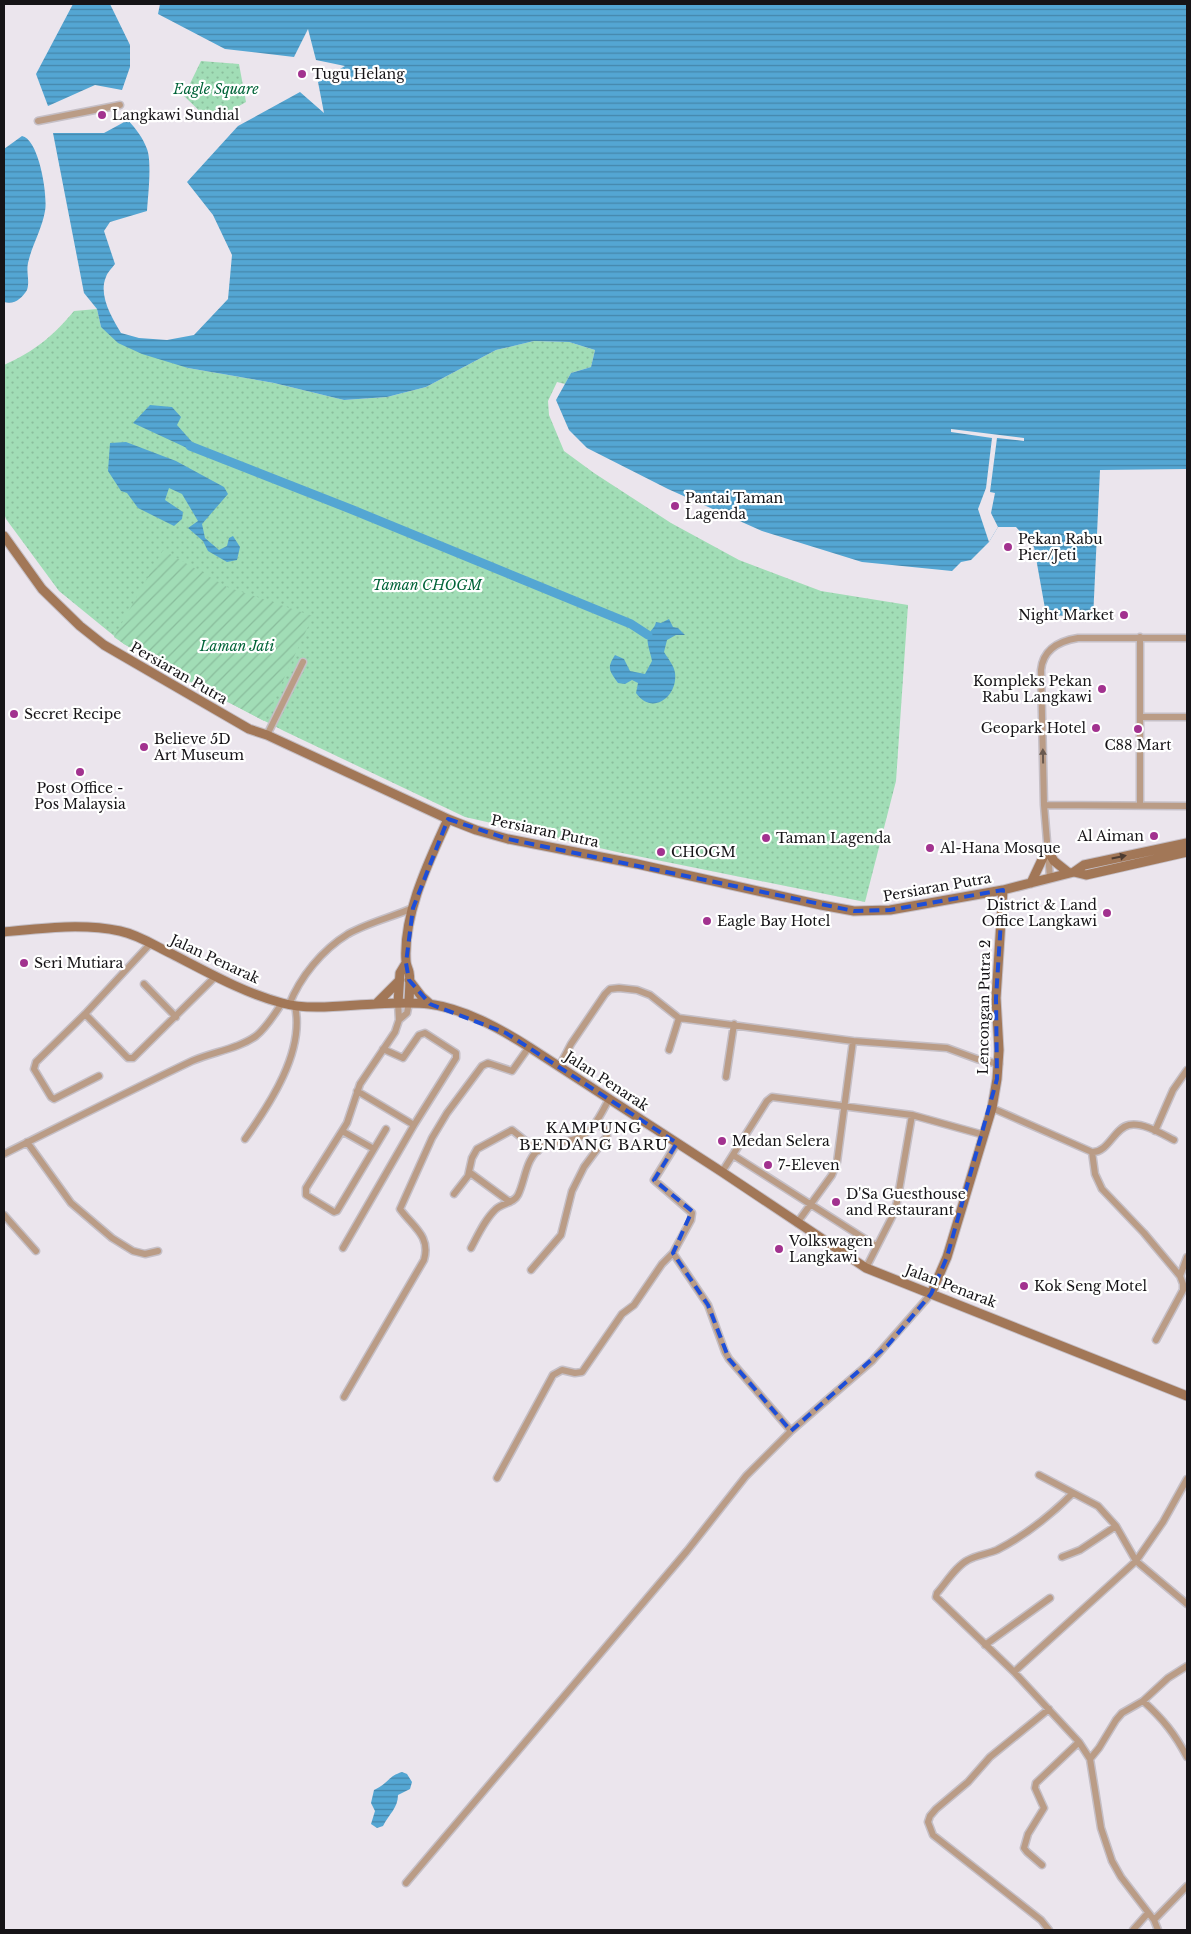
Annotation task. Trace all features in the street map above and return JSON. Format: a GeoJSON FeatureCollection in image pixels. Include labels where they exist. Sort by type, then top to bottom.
{"type":"FeatureCollection","features":[{"type":"Feature","properties":{"kind":"main road","name":"Persiaran Putra"},"geometry":{"type":"LineString","coordinates":[[4,536],[42,589],[80,626],[104,646],[249,729],[266,734],[448,819],[508,840],[637,864],[854,911],[890,910],[1003,890],[1071,872],[1084,865],[1187,843]]}},
{"type":"Feature","properties":{"kind":"main road"},"geometry":{"type":"LineString","coordinates":[[398,1003],[400,973],[406,963],[413,908],[422,879],[448,819]]}},
{"type":"Feature","properties":{"kind":"main road"},"geometry":{"type":"LineString","coordinates":[[1047,849],[1054,861],[1071,872]]}},
{"type":"Feature","properties":{"kind":"main road"},"geometry":{"type":"LineString","coordinates":[[1031,883],[1047,849]]}},
{"type":"Feature","properties":{"kind":"main road","name":"Persiaran Putra"},"geometry":{"type":"LineString","coordinates":[[1071,872],[1086,875],[1187,852]]}},
{"type":"Feature","properties":{"kind":"main road","name":"Lencongan Putra 2"},"geometry":{"type":"LineString","coordinates":[[931,1294],[947,1257],[992,1108],[999,1064],[996,998],[1003,890]]}},
{"type":"Feature","properties":{"kind":"main road","name":"Jalan Penarak"},"geometry":{"type":"LineString","coordinates":[[4,932],[48,928],[121,931],[151,943],[216,976],[288,1005],[430,1004],[484,1022],[529,1047],[677,1142],[866,1268],[1109,1363],[1187,1396]]}},
{"type":"Feature","properties":{"kind":"main road"},"geometry":{"type":"LineString","coordinates":[[406,963],[409,973],[409,1003]]}},
{"type":"Feature","properties":{"kind":"main road"},"geometry":{"type":"LineString","coordinates":[[409,980],[430,1004]]}},
{"type":"Feature","properties":{"kind":"main road"},"geometry":{"type":"LineString","coordinates":[[377,1004],[399,981]]}},
{"type":"Feature","properties":{"kind":"street"},"geometry":{"type":"LineString","coordinates":[[38,121],[120,105]]}},
{"type":"Feature","properties":{"kind":"street"},"geometry":{"type":"LineString","coordinates":[[1140,637],[1140,805]]}},
{"type":"Feature","properties":{"kind":"street"},"geometry":{"type":"LineString","coordinates":[[1050,878],[1044,804],[1042,662],[1050,649],[1062,642],[1078,638],[1187,638]]}},
{"type":"Feature","properties":{"kind":"street"},"geometry":{"type":"LineString","coordinates":[[266,734],[303,662]]}},
{"type":"Feature","properties":{"kind":"street"},"geometry":{"type":"LineString","coordinates":[[1140,717],[1187,717]]}},
{"type":"Feature","properties":{"kind":"street"},"geometry":{"type":"LineString","coordinates":[[1044,804],[1187,806]]}},
{"type":"Feature","properties":{"kind":"street"},"geometry":{"type":"LineString","coordinates":[[4,1154],[195,1060],[243,1043],[255,1036],[288,1005],[306,974],[336,942],[350,933],[413,908]]}},
{"type":"Feature","properties":{"kind":"street"},"geometry":{"type":"LineString","coordinates":[[99,1076],[54,1099],[34,1069],[36,1062],[85,1014],[151,943]]}},
{"type":"Feature","properties":{"kind":"street"},"geometry":{"type":"LineString","coordinates":[[85,1014],[130,1059],[176,1018],[216,976]]}},
{"type":"Feature","properties":{"kind":"street"},"geometry":{"type":"LineString","coordinates":[[144,984],[176,1018]]}},
{"type":"Feature","properties":{"kind":"street"},"geometry":{"type":"LineString","coordinates":[[559,1067],[571,1044],[605,994],[610,990],[620,988],[650,994],[680,1018],[853,1041],[947,1048],[976,1059],[999,1064]]}},
{"type":"Feature","properties":{"kind":"street"},"geometry":{"type":"LineString","coordinates":[[386,1129],[340,1209],[334,1212],[306,1195],[306,1188],[347,1124],[357,1091],[365,1074],[395,1032],[399,1020],[398,1003]]}},
{"type":"Feature","properties":{"kind":"street"},"geometry":{"type":"LineString","coordinates":[[399,1020],[407,1013],[409,1003]]}},
{"type":"Feature","properties":{"kind":"street"},"geometry":{"type":"LineString","coordinates":[[245,1139],[262,1115],[292,1056],[297,1036],[298,1020],[288,1005]]}},
{"type":"Feature","properties":{"kind":"street"},"geometry":{"type":"LineString","coordinates":[[669,1050],[680,1018]]}},
{"type":"Feature","properties":{"kind":"street"},"geometry":{"type":"LineString","coordinates":[[726,1077],[734,1024]]}},
{"type":"Feature","properties":{"kind":"street"},"geometry":{"type":"LineString","coordinates":[[344,1248],[414,1125],[456,1058],[456,1053],[425,1033],[419,1035],[403,1058],[383,1049]]}},
{"type":"Feature","properties":{"kind":"street"},"geometry":{"type":"LineString","coordinates":[[797,1223],[832,1174],[837,1162],[853,1041]]}},
{"type":"Feature","properties":{"kind":"street"},"geometry":{"type":"LineString","coordinates":[[344,1397],[424,1260],[426,1242],[400,1209],[432,1138],[447,1113],[482,1066],[488,1063],[512,1071],[529,1047]]}},
{"type":"Feature","properties":{"kind":"street"},"geometry":{"type":"LineString","coordinates":[[1155,1131],[1173,1090],[1187,1070]]}},
{"type":"Feature","properties":{"kind":"street"},"geometry":{"type":"LineString","coordinates":[[357,1091],[414,1125]]}},
{"type":"Feature","properties":{"kind":"street"},"geometry":{"type":"LineString","coordinates":[[722,1172],[772,1096],[912,1115],[984,1135]]}},
{"type":"Feature","properties":{"kind":"street"},"geometry":{"type":"LineString","coordinates":[[471,1248],[491,1214],[498,1207],[515,1199],[530,1162],[538,1151],[548,1144],[580,1138],[589,1132],[609,1099]]}},
{"type":"Feature","properties":{"kind":"street"},"geometry":{"type":"LineString","coordinates":[[992,1108],[1092,1152],[1100,1150],[1123,1127],[1130,1124],[1155,1131],[1174,1140]]}},
{"type":"Feature","properties":{"kind":"street"},"geometry":{"type":"LineString","coordinates":[[866,1268],[897,1202],[912,1115]]}},
{"type":"Feature","properties":{"kind":"street"},"geometry":{"type":"LineString","coordinates":[[531,1270],[561,1235],[572,1191],[584,1167],[607,1136],[605,1129],[596,1122]]}},
{"type":"Feature","properties":{"kind":"street"},"geometry":{"type":"LineString","coordinates":[[454,1194],[464,1183],[470,1172],[472,1158],[476,1149],[512,1130],[538,1151]]}},
{"type":"Feature","properties":{"kind":"street"},"geometry":{"type":"LineString","coordinates":[[342,1131],[374,1149]]}},
{"type":"Feature","properties":{"kind":"street"},"geometry":{"type":"LineString","coordinates":[[27,1142],[70,1203],[112,1238],[133,1251],[145,1254],[158,1251]]}},
{"type":"Feature","properties":{"kind":"street"},"geometry":{"type":"LineString","coordinates":[[497,1478],[553,1375],[562,1370],[575,1373],[582,1372],[622,1314],[634,1305],[662,1264],[673,1253],[691,1220],[692,1213],[654,1180],[677,1142]]}},
{"type":"Feature","properties":{"kind":"street"},"geometry":{"type":"LineString","coordinates":[[1092,1152],[1095,1174],[1102,1189],[1144,1233],[1180,1276],[1183,1284],[1183,1290],[1156,1340]]}},
{"type":"Feature","properties":{"kind":"street"},"geometry":{"type":"LineString","coordinates":[[733,1155],[876,1246]]}},
{"type":"Feature","properties":{"kind":"street"},"geometry":{"type":"LineString","coordinates":[[470,1172],[510,1202]]}},
{"type":"Feature","properties":{"kind":"street"},"geometry":{"type":"LineString","coordinates":[[4,1215],[36,1251]]}},
{"type":"Feature","properties":{"kind":"street"},"geometry":{"type":"LineString","coordinates":[[673,1253],[708,1305],[725,1352],[791,1431]]}},
{"type":"Feature","properties":{"kind":"street"},"geometry":{"type":"LineString","coordinates":[[1180,1276],[1187,1257]]}},
{"type":"Feature","properties":{"kind":"street"},"geometry":{"type":"LineString","coordinates":[[406,1883],[687,1551],[746,1476],[791,1431],[872,1361],[931,1294]]}},
{"type":"Feature","properties":{"kind":"street"},"geometry":{"type":"LineString","coordinates":[[1039,1475],[1098,1506],[1116,1526],[1136,1561],[1187,1604]]}},
{"type":"Feature","properties":{"kind":"street"},"geometry":{"type":"LineString","coordinates":[[1014,1672],[1136,1561],[1163,1522],[1187,1479]]}},
{"type":"Feature","properties":{"kind":"street"},"geometry":{"type":"LineString","coordinates":[[1073,1493],[1051,1515],[1032,1529],[990,1553],[969,1559],[937,1593],[936,1597],[1014,1672],[1079,1742],[1090,1759],[1105,1843],[1121,1877],[1154,1920],[1158,1930]]}},
{"type":"Feature","properties":{"kind":"street"},"geometry":{"type":"LineString","coordinates":[[1062,1557],[1080,1550],[1116,1526]]}},
{"type":"Feature","properties":{"kind":"street"},"geometry":{"type":"LineString","coordinates":[[985,1645],[1050,1598]]}},
{"type":"Feature","properties":{"kind":"street"},"geometry":{"type":"LineString","coordinates":[[1090,1759],[1116,1720],[1129,1709],[1144,1701],[1168,1678],[1187,1666]]}},
{"type":"Feature","properties":{"kind":"street"},"geometry":{"type":"LineString","coordinates":[[1144,1701],[1164,1721],[1187,1757]]}},
{"type":"Feature","properties":{"kind":"street"},"geometry":{"type":"LineString","coordinates":[[1049,1709],[990,1757],[968,1782],[930,1816],[928,1822],[933,1835],[1041,1920],[1049,1930]]}},
{"type":"Feature","properties":{"kind":"street"},"geometry":{"type":"LineString","coordinates":[[1042,1865],[1024,1848],[1028,1834],[1044,1808],[1035,1788],[1036,1783],[1079,1742]]}},
{"type":"Feature","properties":{"kind":"street"},"geometry":{"type":"LineString","coordinates":[[1154,1920],[1187,1886]]}},
{"type":"Feature","properties":{"kind":"street"},"geometry":{"type":"LineString","coordinates":[[1133,1930],[1148,1913]]}},
{"type":"Feature","properties":{"kind":"highlighted area"},"geometry":{"type":"Polygon","coordinates":[[[448,819],[508,839],[854,911],[890,910],[1003,890],[996,998],[997,1079],[947,1257],[931,1294],[888,1345],[791,1431],[729,1359],[708,1305],[673,1253],[692,1211],[654,1180],[677,1143],[506,1033],[430,1004],[409,980],[406,963],[413,908],[448,819]]]}},
{"type":"Feature","properties":{"kind":"green space","name":"Eagle Square"},"geometry":{"type":"Polygon","coordinates":[[[201,61],[239,64],[246,102],[211,122],[184,96],[201,61]]]}},
{"type":"Feature","properties":{"kind":"green space","name":"Taman CHOGM"},"geometry":{"type":"Polygon","coordinates":[[[97,309],[101,327],[188,368],[274,383],[344,400],[387,397],[426,387],[496,350],[534,341],[569,342],[595,350],[591,367],[571,373],[565,384],[557,382],[548,401],[549,415],[564,451],[594,473],[671,523],[739,560],[821,591],[908,605],[896,781],[865,902],[617,852],[465,817],[284,731],[205,690],[124,644],[59,591],[6,519],[4,513],[4,365],[42,343],[74,311],[97,309]]]}},
{"type":"Feature","properties":{"kind":"green space","name":"Laman Jati"},"geometry":{"type":"Polygon","coordinates":[[[163,550],[227,587],[313,616],[264,721],[205,690],[114,637],[163,550]]]}},
{"type":"Feature","properties":{"kind":"water"},"geometry":{"type":"Polygon","coordinates":[[[73,4],[110,4],[130,45],[130,67],[122,90],[95,85],[48,106],[36,74],[73,4]]]}},
{"type":"Feature","properties":{"kind":"water"},"geometry":{"type":"Polygon","coordinates":[[[160,4],[1187,4],[1187,469],[1100,470],[1093,619],[1046,614],[1034,547],[1016,527],[998,527],[989,542],[971,560],[961,562],[952,571],[862,562],[762,531],[668,489],[587,448],[569,430],[556,400],[571,373],[591,367],[595,350],[569,342],[534,341],[496,350],[426,387],[387,397],[344,400],[274,383],[188,368],[142,354],[118,343],[101,327],[97,309],[84,293],[53,133],[104,133],[128,120],[139,134],[147,149],[149,162],[147,211],[110,222],[104,231],[115,264],[108,272],[104,284],[105,299],[121,333],[139,338],[167,340],[194,335],[228,299],[232,255],[213,215],[187,182],[238,126],[300,92],[324,113],[318,82],[345,66],[316,60],[308,29],[294,57],[225,49],[158,14],[160,4]]]}},
{"type":"Feature","properties":{"kind":"water"},"geometry":{"type":"Polygon","coordinates":[[[22,136],[28,139],[38,157],[44,181],[46,204],[42,224],[28,263],[27,290],[18,300],[8,303],[4,302],[4,149],[22,136]]]}},
{"type":"Feature","properties":{"kind":"water"},"geometry":{"type":"Polygon","coordinates":[[[150,405],[172,407],[181,417],[177,425],[193,443],[187,448],[133,423],[150,405]]]}},
{"type":"Feature","properties":{"kind":"water"},"geometry":{"type":"Polygon","coordinates":[[[126,442],[176,461],[224,487],[228,494],[202,524],[205,538],[219,550],[227,546],[229,538],[233,536],[240,547],[237,560],[227,562],[208,551],[203,541],[188,528],[198,521],[182,494],[169,488],[165,500],[183,512],[182,519],[174,526],[138,508],[127,493],[121,491],[108,471],[110,443],[126,442]]]}},
{"type":"Feature","properties":{"kind":"water"},"geometry":{"type":"Polygon","coordinates":[[[669,619],[673,627],[678,628],[685,635],[676,635],[667,640],[664,652],[673,667],[675,682],[668,696],[663,701],[649,703],[642,700],[636,693],[638,683],[632,680],[625,684],[618,683],[611,673],[610,667],[615,655],[624,659],[630,671],[645,674],[652,661],[648,642],[649,634],[656,622],[661,623],[669,619]]]}},
{"type":"Feature","properties":{"kind":"water"},"geometry":{"type":"Polygon","coordinates":[[[402,1772],[407,1774],[412,1782],[410,1789],[398,1795],[393,1811],[383,1826],[377,1828],[371,1824],[375,1811],[371,1803],[374,1790],[402,1772]]]}},
{"type":"Feature","properties":{"kind":"pier"},"geometry":{"type":"Polygon","coordinates":[[[951,429],[1024,438],[1024,441],[997,438],[990,492],[995,493],[991,513],[998,527],[989,542],[978,509],[986,488],[992,438],[951,432],[951,429]]]}},
{"type":"Feature","properties":{"kind":"waterway"},"geometry":{"type":"LineString","coordinates":[[190,446],[353,510],[631,624],[648,635]]}},
{"type":"Feature","properties":{"kind":"place","name":"Tugu Helang"},"geometry":{"type":"Point","coordinates":[302,74]}},
{"type":"Feature","properties":{"kind":"place","name":"Langkawi Sundial"},"geometry":{"type":"Point","coordinates":[102,115]}},
{"type":"Feature","properties":{"kind":"place","name":"Pantai Taman Lagenda"},"geometry":{"type":"Point","coordinates":[675,506]}},
{"type":"Feature","properties":{"kind":"place","name":"Pekan Rabu Pier/Jeti"},"geometry":{"type":"Point","coordinates":[1008,547]}},
{"type":"Feature","properties":{"kind":"place","name":"Night Market"},"geometry":{"type":"Point","coordinates":[1124,615]}},
{"type":"Feature","properties":{"kind":"place","name":"Kompleks Pekan Rabu Langkawi"},"geometry":{"type":"Point","coordinates":[1102,689]}},
{"type":"Feature","properties":{"kind":"place","name":"Secret Recipe"},"geometry":{"type":"Point","coordinates":[14,714]}},
{"type":"Feature","properties":{"kind":"place","name":"Geopark Hotel"},"geometry":{"type":"Point","coordinates":[1096,728]}},
{"type":"Feature","properties":{"kind":"place","name":"C88 Mart"},"geometry":{"type":"Point","coordinates":[1138,729]}},
{"type":"Feature","properties":{"kind":"place","name":"Believe 5D Art Museum"},"geometry":{"type":"Point","coordinates":[144,747]}},
{"type":"Feature","properties":{"kind":"place","name":"Post Office - Pos Malaysia"},"geometry":{"type":"Point","coordinates":[80,772]}},
{"type":"Feature","properties":{"kind":"place","name":"Al Aiman"},"geometry":{"type":"Point","coordinates":[1154,836]}},
{"type":"Feature","properties":{"kind":"place","name":"Taman Lagenda"},"geometry":{"type":"Point","coordinates":[766,838]}},
{"type":"Feature","properties":{"kind":"place","name":"Al-Hana Mosque"},"geometry":{"type":"Point","coordinates":[930,848]}},
{"type":"Feature","properties":{"kind":"place","name":"CHOGM"},"geometry":{"type":"Point","coordinates":[661,852]}},
{"type":"Feature","properties":{"kind":"place","name":"District & Land Office Langkawi"},"geometry":{"type":"Point","coordinates":[1107,913]}},
{"type":"Feature","properties":{"kind":"place","name":"Eagle Bay Hotel"},"geometry":{"type":"Point","coordinates":[707,921]}},
{"type":"Feature","properties":{"kind":"place","name":"Seri Mutiara"},"geometry":{"type":"Point","coordinates":[24,963]}},
{"type":"Feature","properties":{"kind":"place","name":"Medan Selera"},"geometry":{"type":"Point","coordinates":[722,1141]}},
{"type":"Feature","properties":{"kind":"place","name":"7-Eleven"},"geometry":{"type":"Point","coordinates":[768,1165]}},
{"type":"Feature","properties":{"kind":"place","name":"D'Sa Guesthouse and Restaurant"},"geometry":{"type":"Point","coordinates":[836,1202]}},
{"type":"Feature","properties":{"kind":"place","name":"Volkswagen Langkawi"},"geometry":{"type":"Point","coordinates":[779,1249]}},
{"type":"Feature","properties":{"kind":"place","name":"Kok Seng Motel"},"geometry":{"type":"Point","coordinates":[1024,1286]}},
{"type":"Feature","properties":{"kind":"district","name":"KAMPUNG BENDANG BARU"},"geometry":{"type":"Point","coordinates":[594,1136]}}]}
